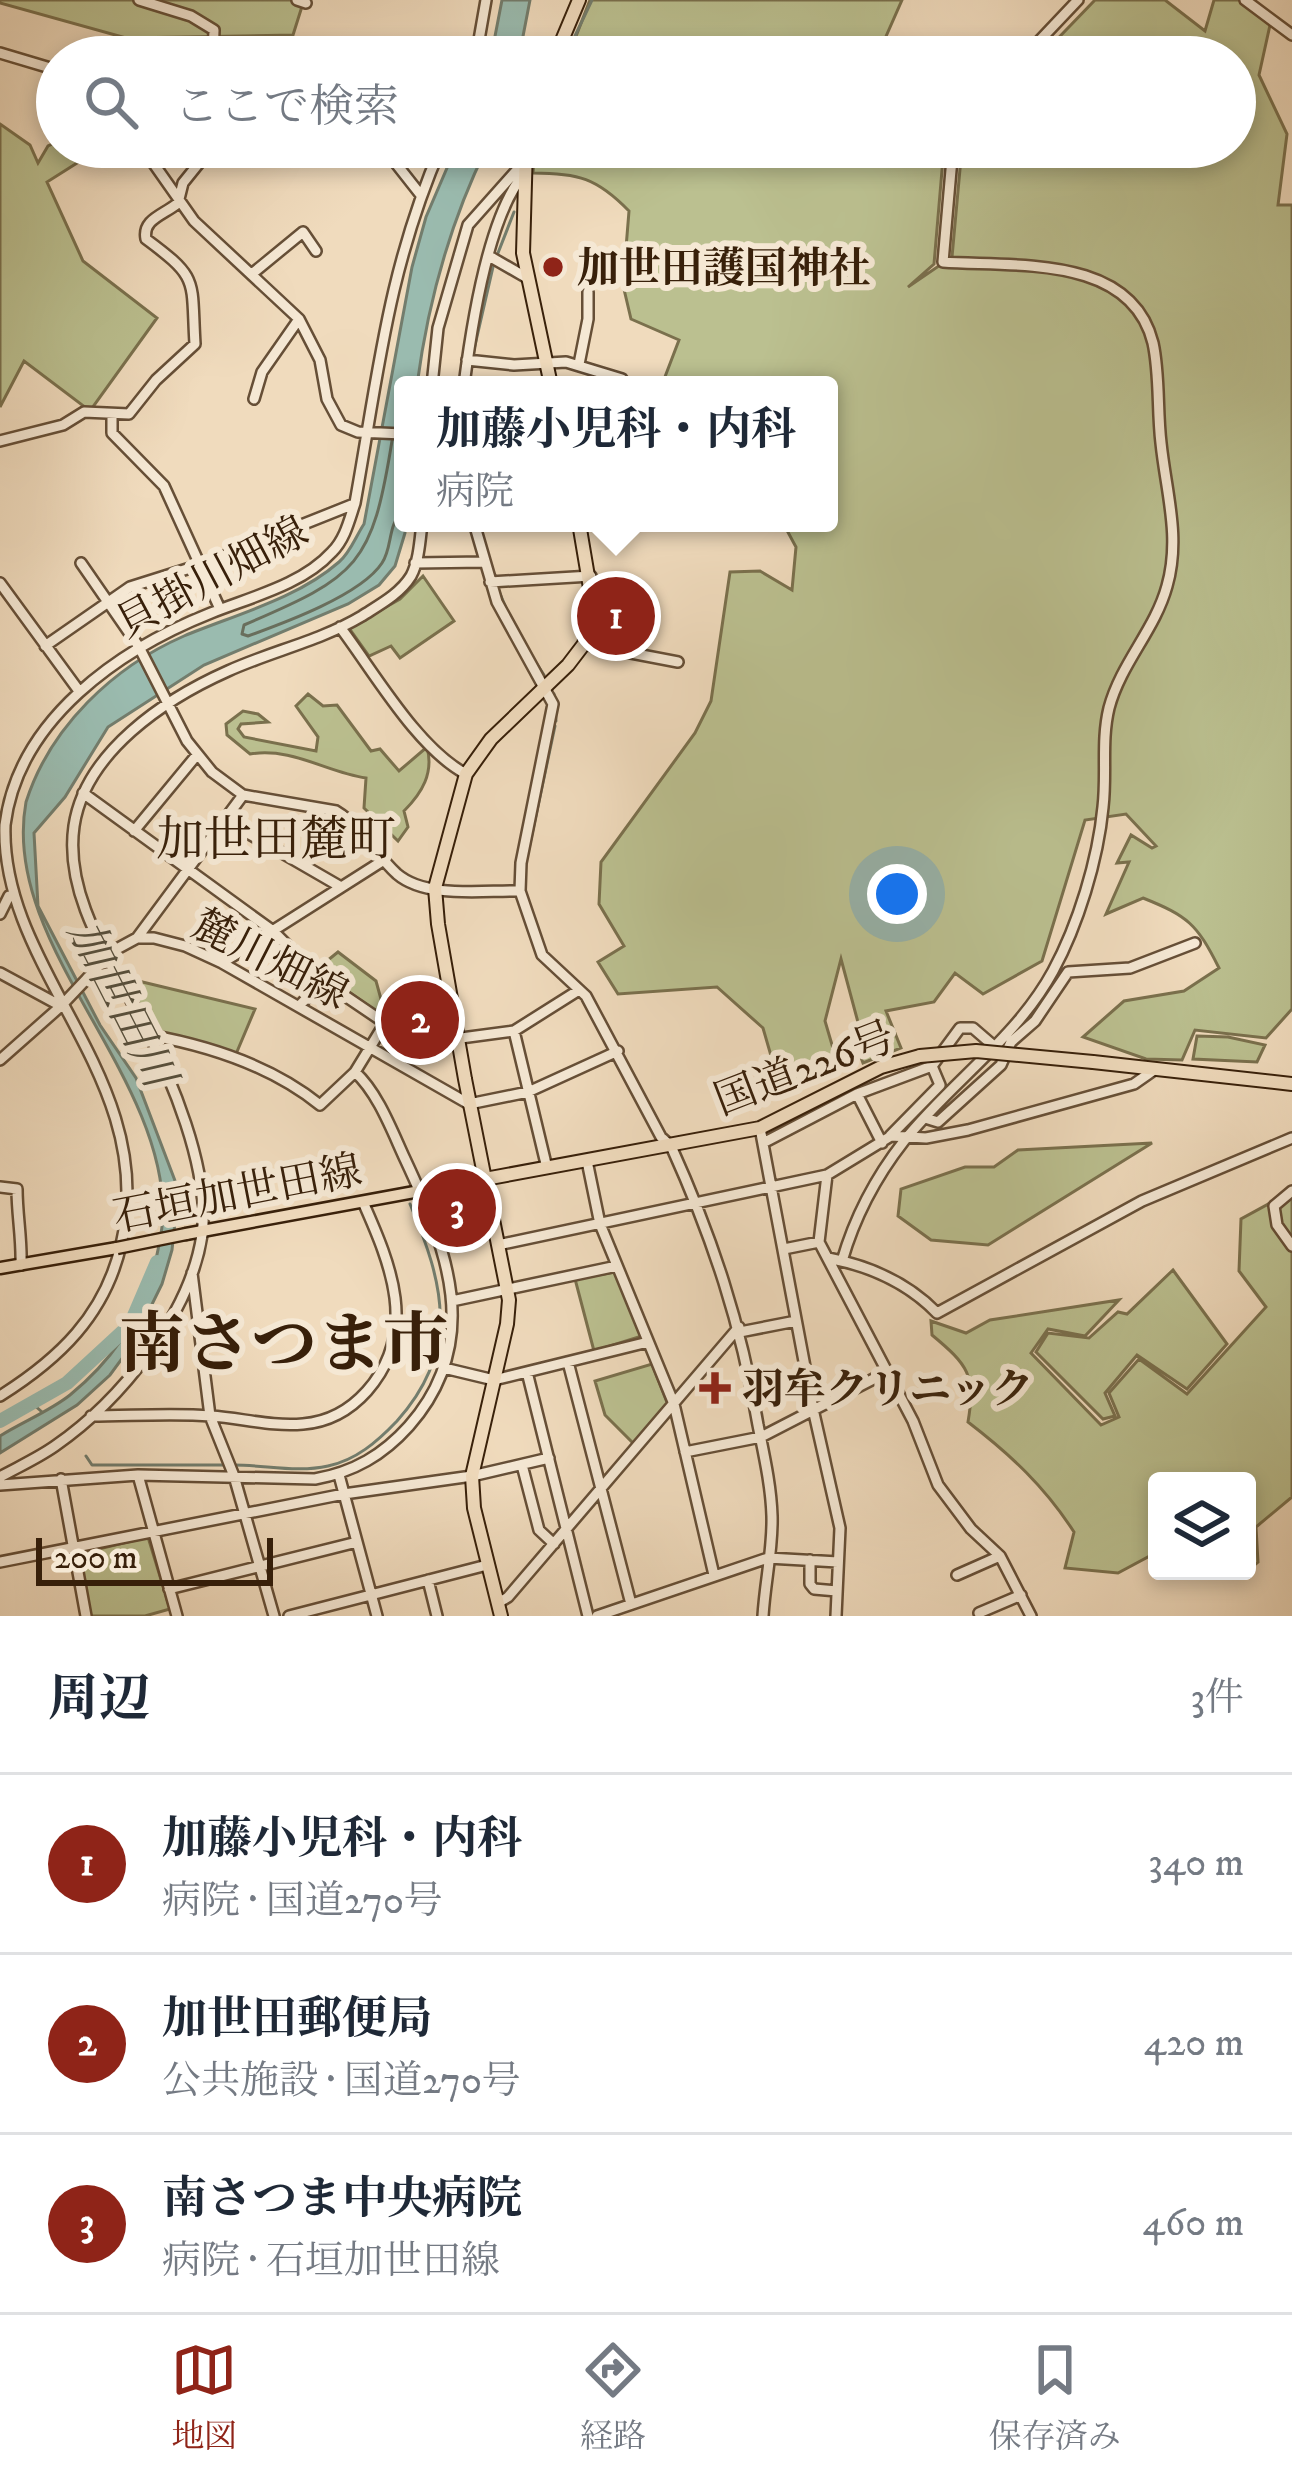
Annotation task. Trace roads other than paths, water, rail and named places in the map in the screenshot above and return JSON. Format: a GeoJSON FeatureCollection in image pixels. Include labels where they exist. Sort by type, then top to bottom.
{"type":"FeatureCollection","features":[{"type":"Feature","properties":{"kind":"highway"},"geometry":{"type":"LineString","coordinates":[[564,36],[579,0]]}},
{"type":"Feature","properties":{"kind":"highway"},"geometry":{"type":"LineString","coordinates":[[525,168],[522,219],[549,376]]}},
{"type":"Feature","properties":{"kind":"highway"},"geometry":{"type":"LineString","coordinates":[[500,1610],[474,1508],[472,1476],[509,1315],[507,1291],[469,1104],[435,888],[466,774],[491,740],[584,644],[592,606],[581,532]]}},
{"type":"Feature","properties":{"kind":"highway","name":"国道226号"},"geometry":{"type":"LineString","coordinates":[[485,1179],[671,1146],[762,1136],[881,1067],[920,1056],[976,1051],[1292,1084]]}},
{"type":"Feature","properties":{"kind":"main road","name":"石垣加世田線"},"geometry":{"type":"LineString","coordinates":[[0,1268],[485,1179]]}},
{"type":"Feature","properties":{"kind":"street"},"geometry":{"type":"LineString","coordinates":[[140,0],[191,16],[214,30],[214,36]]}},
{"type":"Feature","properties":{"kind":"street"},"geometry":{"type":"LineString","coordinates":[[480,36],[486,0]]}},
{"type":"Feature","properties":{"kind":"street"},"geometry":{"type":"LineString","coordinates":[[1044,36],[1078,0]]}},
{"type":"Feature","properties":{"kind":"street"},"geometry":{"type":"LineString","coordinates":[[1245,0],[1292,35]]}},
{"type":"Feature","properties":{"kind":"street"},"geometry":{"type":"LineString","coordinates":[[0,53],[36,64]]}},
{"type":"Feature","properties":{"kind":"street"},"geometry":{"type":"LineString","coordinates":[[156,168],[178,203],[299,319],[320,360],[333,415],[349,431],[394,433]]}},
{"type":"Feature","properties":{"kind":"street"},"geometry":{"type":"LineString","coordinates":[[0,441],[64,424],[83,412],[129,414],[156,380],[195,344],[189,276],[144,236],[148,221],[178,203],[183,183],[195,168]]}},
{"type":"Feature","properties":{"kind":"street"},"geometry":{"type":"LineString","coordinates":[[400,168],[420,194]]}},
{"type":"Feature","properties":{"kind":"street","name":"貝掛川畑線"},"geometry":{"type":"LineString","coordinates":[[0,1396],[56,1357],[78,1335],[112,1278],[126,1225],[124,1157],[117,1128],[9,896],[4,847],[10,800],[30,753],[79,692],[140,650],[220,609],[287,583],[323,561],[343,538],[355,503],[394,278],[432,168]]}},
{"type":"Feature","properties":{"kind":"street"},"geometry":{"type":"LineString","coordinates":[[433,376],[439,328],[468,225],[518,168]]}},
{"type":"Feature","properties":{"kind":"street"},"geometry":{"type":"LineString","coordinates":[[465,376],[489,256],[522,168]]}},
{"type":"Feature","properties":{"kind":"street"},"geometry":{"type":"LineString","coordinates":[[842,1261],[864,1201],[906,1138],[1035,1001],[1064,946],[1098,836],[1103,807],[1102,748],[1111,702],[1161,604],[1175,543],[1155,357],[1141,313],[1119,289],[1071,272],[943,262],[951,168]]}},
{"type":"Feature","properties":{"kind":"street"},"geometry":{"type":"LineString","coordinates":[[253,274],[303,232],[316,251]]}},
{"type":"Feature","properties":{"kind":"street"},"geometry":{"type":"LineString","coordinates":[[489,256],[529,279]]}},
{"type":"Feature","properties":{"kind":"street"},"geometry":{"type":"LineString","coordinates":[[579,364],[589,292]]}},
{"type":"Feature","properties":{"kind":"street"},"geometry":{"type":"LineString","coordinates":[[254,399],[262,373],[299,319]]}},
{"type":"Feature","properties":{"kind":"street"},"geometry":{"type":"LineString","coordinates":[[467,360],[579,364],[613,376]]}},
{"type":"Feature","properties":{"kind":"street"},"geometry":{"type":"LineString","coordinates":[[112,415],[112,433],[164,487],[220,609]]}},
{"type":"Feature","properties":{"kind":"street"},"geometry":{"type":"LineString","coordinates":[[46,646],[146,579],[355,503]]}},
{"type":"Feature","properties":{"kind":"street"},"geometry":{"type":"LineString","coordinates":[[0,1481],[55,1447],[119,1390],[152,1347],[192,1273],[202,1232],[192,1151],[149,1035],[106,958],[75,875],[73,833],[83,793],[118,745],[166,703],[230,670],[340,627],[399,590],[415,563],[420,532]]}},
{"type":"Feature","properties":{"kind":"street"},"geometry":{"type":"LineString","coordinates":[[476,532],[505,620],[554,704],[521,863],[520,891],[542,955],[579,990],[661,1137],[671,1146],[721,1266],[739,1330],[772,1512],[763,1616]]}},
{"type":"Feature","properties":{"kind":"street"},"geometry":{"type":"LineString","coordinates":[[415,563],[484,562]]}},
{"type":"Feature","properties":{"kind":"street"},"geometry":{"type":"LineString","coordinates":[[81,563],[140,650],[196,756],[243,795],[308,803],[336,812],[409,882],[435,888],[520,891]]}},
{"type":"Feature","properties":{"kind":"street"},"geometry":{"type":"LineString","coordinates":[[490,582],[591,576]]}},
{"type":"Feature","properties":{"kind":"street"},"geometry":{"type":"LineString","coordinates":[[0,583],[79,692]]}},
{"type":"Feature","properties":{"kind":"street"},"geometry":{"type":"LineString","coordinates":[[340,627],[418,730],[466,774]]}},
{"type":"Feature","properties":{"kind":"street"},"geometry":{"type":"LineString","coordinates":[[584,644],[679,662]]}},
{"type":"Feature","properties":{"kind":"street"},"geometry":{"type":"LineString","coordinates":[[134,831],[196,756]]}},
{"type":"Feature","properties":{"kind":"street"},"geometry":{"type":"LineString","coordinates":[[83,793],[273,931],[323,981],[416,1044],[514,1031],[579,990]]}},
{"type":"Feature","properties":{"kind":"street"},"geometry":{"type":"LineString","coordinates":[[136,938],[243,795]]}},
{"type":"Feature","properties":{"kind":"street"},"geometry":{"type":"LineString","coordinates":[[225,820],[341,887]]}},
{"type":"Feature","properties":{"kind":"street"},"geometry":{"type":"LineString","coordinates":[[222,963],[383,860]]}},
{"type":"Feature","properties":{"kind":"street"},"geometry":{"type":"LineString","coordinates":[[0,914],[9,896]]}},
{"type":"Feature","properties":{"kind":"street","name":"麓川畑線"},"geometry":{"type":"LineString","coordinates":[[0,1060],[106,958],[136,938],[168,940],[222,963],[469,1104]]}},
{"type":"Feature","properties":{"kind":"street"},"geometry":{"type":"LineString","coordinates":[[925,1118],[938,1122],[953,1112],[965,1094],[1001,1065],[1011,1042],[1035,1021],[1068,973],[1130,968],[1195,943]]}},
{"type":"Feature","properties":{"kind":"street"},"geometry":{"type":"LineString","coordinates":[[0,974],[63,1004]]}},
{"type":"Feature","properties":{"kind":"street"},"geometry":{"type":"LineString","coordinates":[[298,1006],[323,981]]}},
{"type":"Feature","properties":{"kind":"street"},"geometry":{"type":"LineString","coordinates":[[149,1035],[258,1066],[320,1105],[356,1072],[385,1022]]}},
{"type":"Feature","properties":{"kind":"street"},"geometry":{"type":"LineString","coordinates":[[836,1616],[840,1528],[762,1136],[932,1066],[961,1028],[974,1028],[995,1047]]}},
{"type":"Feature","properties":{"kind":"street"},"geometry":{"type":"LineString","coordinates":[[514,1031],[548,1168]]}},
{"type":"Feature","properties":{"kind":"street"},"geometry":{"type":"LineString","coordinates":[[469,1104],[528,1092],[617,1051]]}},
{"type":"Feature","properties":{"kind":"street"},"geometry":{"type":"LineString","coordinates":[[498,1245],[827,1175],[886,1140],[940,1085],[932,1066]]}},
{"type":"Feature","properties":{"kind":"street"},"geometry":{"type":"LineString","coordinates":[[886,1140],[968,1130],[1134,1084],[1154,1070]]}},
{"type":"Feature","properties":{"kind":"street"},"geometry":{"type":"LineString","coordinates":[[0,1481],[234,1474],[293,1481],[339,1475],[378,1455],[422,1410],[444,1368],[453,1333],[446,1265],[385,1118],[356,1072]]}},
{"type":"Feature","properties":{"kind":"street"},"geometry":{"type":"LineString","coordinates":[[856,1094],[886,1140]]}},
{"type":"Feature","properties":{"kind":"street"},"geometry":{"type":"LineString","coordinates":[[828,1258],[916,1291],[937,1313],[1142,1201],[1292,1138]]}},
{"type":"Feature","properties":{"kind":"street"},"geometry":{"type":"LineString","coordinates":[[587,1161],[600,1224],[674,1404],[713,1575]]}},
{"type":"Feature","properties":{"kind":"street"},"geometry":{"type":"LineString","coordinates":[[827,1175],[819,1242],[913,1421],[938,1485],[1000,1556],[1031,1616]]}},
{"type":"Feature","properties":{"kind":"street"},"geometry":{"type":"LineString","coordinates":[[0,1187],[17,1189],[21,1265]]}},
{"type":"Feature","properties":{"kind":"street"},"geometry":{"type":"LineString","coordinates":[[1292,1191],[1274,1206],[1273,1215],[1292,1246]]}},
{"type":"Feature","properties":{"kind":"street"},"geometry":{"type":"LineString","coordinates":[[92,1416],[210,1416],[298,1425],[331,1418],[356,1401],[385,1365],[398,1326],[392,1277],[365,1202]]}},
{"type":"Feature","properties":{"kind":"street"},"geometry":{"type":"LineString","coordinates":[[784,1249],[819,1242]]}},
{"type":"Feature","properties":{"kind":"street"},"geometry":{"type":"LineString","coordinates":[[452,1301],[617,1266]]}},
{"type":"Feature","properties":{"kind":"street"},"geometry":{"type":"LineString","coordinates":[[192,1273],[210,1416],[234,1474],[274,1616]]}},
{"type":"Feature","properties":{"kind":"street"},"geometry":{"type":"LineString","coordinates":[[500,1610],[739,1330],[796,1322]]}},
{"type":"Feature","properties":{"kind":"street"},"geometry":{"type":"LineString","coordinates":[[444,1368],[494,1380],[648,1342]]}},
{"type":"Feature","properties":{"kind":"street"},"geometry":{"type":"LineString","coordinates":[[568,1362],[631,1604]]}},
{"type":"Feature","properties":{"kind":"street"},"geometry":{"type":"LineString","coordinates":[[527,1372],[592,1616],[768,1558],[838,1562]]}},
{"type":"Feature","properties":{"kind":"street"},"geometry":{"type":"LineString","coordinates":[[686,1452],[760,1437],[884,1372]]}},
{"type":"Feature","properties":{"kind":"street"},"geometry":{"type":"LineString","coordinates":[[0,1562],[550,1458]]}},
{"type":"Feature","properties":{"kind":"street"},"geometry":{"type":"LineString","coordinates":[[522,1465],[539,1530],[554,1544]]}},
{"type":"Feature","properties":{"kind":"street"},"geometry":{"type":"LineString","coordinates":[[138,1474],[176,1615],[162,1616]]}},
{"type":"Feature","properties":{"kind":"street"},"geometry":{"type":"LineString","coordinates":[[339,1475],[377,1616]]}},
{"type":"Feature","properties":{"kind":"street"},"geometry":{"type":"LineString","coordinates":[[61,1479],[86,1616]]}},
{"type":"Feature","properties":{"kind":"street"},"geometry":{"type":"LineString","coordinates":[[169,1589],[357,1542]]}},
{"type":"Feature","properties":{"kind":"street"},"geometry":{"type":"LineString","coordinates":[[956,1575],[1000,1556]]}},
{"type":"Feature","properties":{"kind":"street"},"geometry":{"type":"LineString","coordinates":[[810,1560],[814,1589],[837,1591]]}},
{"type":"Feature","properties":{"kind":"street"},"geometry":{"type":"LineString","coordinates":[[290,1616],[487,1564]]}},
{"type":"Feature","properties":{"kind":"street"},"geometry":{"type":"LineString","coordinates":[[428,1580],[436,1616]]}},
{"type":"Feature","properties":{"kind":"street"},"geometry":{"type":"LineString","coordinates":[[979,1613],[1021,1595]]}},
{"type":"Feature","properties":{"kind":"water"},"geometry":{"type":"Polygon","coordinates":[[[502,0],[530,0],[523,36],[495,36],[502,0]]]}},
{"type":"Feature","properties":{"kind":"water"},"geometry":{"type":"Polygon","coordinates":[[[447,168],[478,168],[442,263],[418,376],[394,376],[394,532],[405,533],[395,566],[379,585],[348,604],[204,665],[108,727],[65,797],[34,833],[38,906],[100,1025],[136,1078],[177,1186],[176,1213],[162,1284],[132,1345],[110,1375],[77,1405],[0,1453],[0,1436],[70,1395],[120,1342],[145,1295],[163,1215],[157,1162],[139,1110],[58,957],[37,906],[25,855],[26,802],[51,749],[109,682],[184,636],[304,586],[350,549],[364,524],[412,267],[447,168]]]}},
{"type":"Feature","properties":{"kind":"waterway"},"geometry":{"type":"LineString","coordinates":[[575,36],[592,0]]}},
{"type":"Feature","properties":{"kind":"waterway"},"geometry":{"type":"LineString","coordinates":[[498,253],[514,212]]}},
{"type":"Feature","properties":{"kind":"waterway"},"geometry":{"type":"LineString","coordinates":[[473,354],[493,267]]}},
{"type":"Feature","properties":{"kind":"waterway"},"geometry":{"type":"LineString","coordinates":[[490,561],[494,575]]}},
{"type":"Feature","properties":{"kind":"waterway"},"geometry":{"type":"LineString","coordinates":[[498,589],[509,615]]}},
{"type":"Feature","properties":{"kind":"waterway"},"geometry":{"type":"LineString","coordinates":[[531,655],[544,675]]}},
{"type":"Feature","properties":{"kind":"waterway"},"geometry":{"type":"LineString","coordinates":[[554,694],[556,721]]}},
{"type":"Feature","properties":{"kind":"waterway"},"geometry":{"type":"LineString","coordinates":[[528,853],[555,726]]}},
{"type":"Feature","properties":{"kind":"waterway"},"geometry":{"type":"LineString","coordinates":[[234,1465],[305,1469],[338,1463],[382,1436],[417,1395],[431,1368],[440,1316],[431,1262],[410,1204]]}},
{"type":"Feature","properties":{"kind":"waterway","name":"加世田川"},"geometry":{"type":"LineString","coordinates":[[0,1421],[67,1383],[130,1325],[157,1262]]}},
{"type":"Feature","properties":{"kind":"waterway"},"geometry":{"type":"LineString","coordinates":[[33,1404],[42,1412]]}},
{"type":"Feature","properties":{"kind":"waterway"},"geometry":{"type":"LineString","coordinates":[[86,1456],[92,1465],[225,1465]]}},
{"type":"Feature","properties":{"kind":"place","name":"加世田護国神社"},"geometry":{"type":"Point","coordinates":[553,267]}},
{"type":"Feature","properties":{"kind":"place","name":"加藤小児科・内科"},"geometry":{"type":"Point","coordinates":[616,616]}},
{"type":"Feature","properties":{"kind":"place","name":"加世田郵便局"},"geometry":{"type":"Point","coordinates":[420,1020]}},
{"type":"Feature","properties":{"kind":"place","name":"南さつま中央病院"},"geometry":{"type":"Point","coordinates":[457,1208]}},
{"type":"Feature","properties":{"kind":"place","name":"羽牟クリニック"},"geometry":{"type":"Point","coordinates":[715,1388]}},
{"type":"Feature","properties":{"kind":"district","name":"加世田麓町"},"geometry":{"type":"Point","coordinates":[276,838]}},
{"type":"Feature","properties":{"kind":"district","name":"南さつま市"},"geometry":{"type":"Point","coordinates":[284,1343]}}]}
